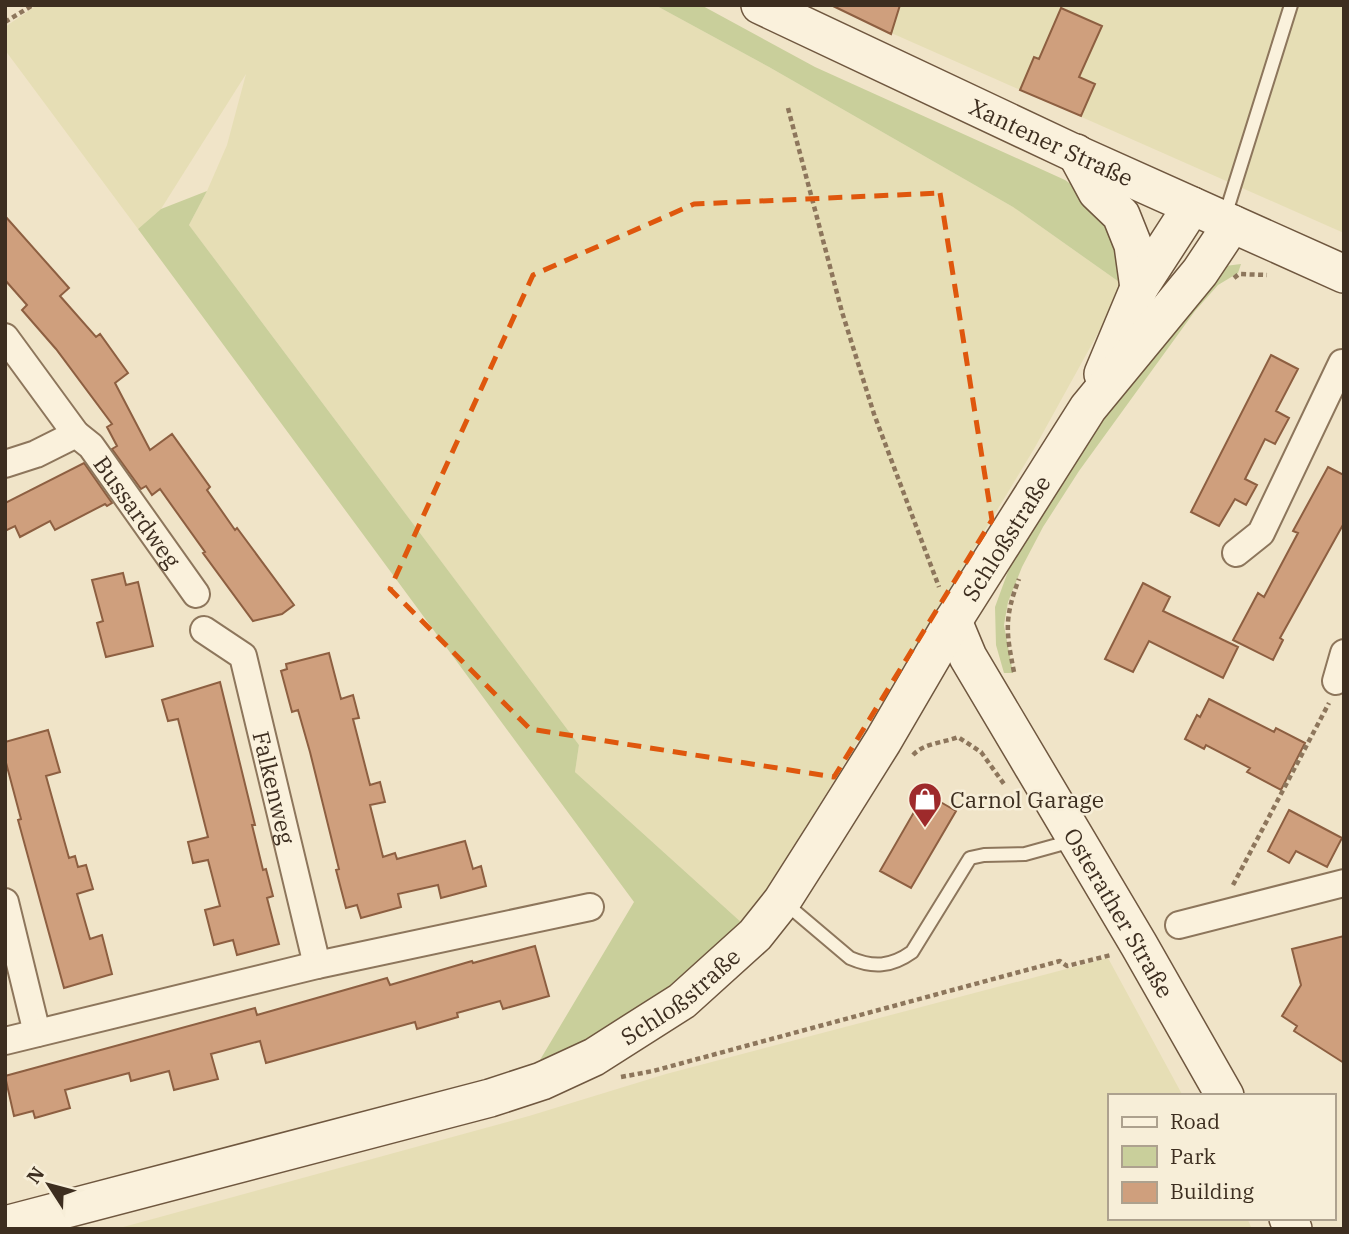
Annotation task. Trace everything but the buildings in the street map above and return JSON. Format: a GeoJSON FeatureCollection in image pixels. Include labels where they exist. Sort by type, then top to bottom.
{"type":"FeatureCollection","features":[{"type":"Feature","properties":{"kind":"main road","name":"Xantener Straße"},"geometry":{"type":"LineString","coordinates":[[760,5],[1076,153],[1344,274]]}},
{"type":"Feature","properties":{"kind":"main road"},"geometry":{"type":"LineString","coordinates":[[1076,153],[1097,191],[1121,215],[1133,245],[1139,288]]}},
{"type":"Feature","properties":{"kind":"main road","name":"Schloßstraße"},"geometry":{"type":"LineString","coordinates":[[1088,408],[1139,288],[1216,217]]}},
{"type":"Feature","properties":{"kind":"main road","name":"Schloßstraße"},"geometry":{"type":"LineString","coordinates":[[5,1225],[542,1082],[594,1057],[682,1001],[755,935],[782,901],[883,741],[953,621],[1088,408],[1200,272],[1216,217]]}},
{"type":"Feature","properties":{"kind":"main road","name":"Osterather Straße"},"geometry":{"type":"LineString","coordinates":[[953,621],[968,657],[1224,1094]]}},
{"type":"Feature","properties":{"kind":"street","name":"Bussardweg"},"geometry":{"type":"LineString","coordinates":[[5,337],[76,434],[91,446],[196,594]]}},
{"type":"Feature","properties":{"kind":"street"},"geometry":{"type":"LineString","coordinates":[[1236,553],[1261,533],[1342,363],[1344,364]]}},
{"type":"Feature","properties":{"kind":"street","name":"Bussardweg"},"geometry":{"type":"LineString","coordinates":[[5,464],[36,454],[76,434]]}},
{"type":"Feature","properties":{"kind":"street","name":"Falkenweg"},"geometry":{"type":"LineString","coordinates":[[204,630],[243,656],[317,965]]}},
{"type":"Feature","properties":{"kind":"street"},"geometry":{"type":"LineString","coordinates":[[1336,681],[1344,653]]}},
{"type":"Feature","properties":{"kind":"street"},"geometry":{"type":"LineString","coordinates":[[1179,925],[1344,883]]}},
{"type":"Feature","properties":{"kind":"street"},"geometry":{"type":"LineString","coordinates":[[5,902],[37,1033]]}},
{"type":"Feature","properties":{"kind":"street"},"geometry":{"type":"LineString","coordinates":[[5,1041],[317,965],[590,906]]}},
{"type":"Feature","properties":{"kind":"lane"},"geometry":{"type":"LineString","coordinates":[[1216,217],[1291,5]]}},
{"type":"Feature","properties":{"kind":"lane"},"geometry":{"type":"LineString","coordinates":[[782,901],[850,958],[882,966],[900,961],[912,952],[971,858],[1026,854],[1076,840]]}},
{"type":"Feature","properties":{"kind":"path"},"geometry":{"type":"LineString","coordinates":[[5,22],[33,5]]}},
{"type":"Feature","properties":{"kind":"path"},"geometry":{"type":"LineString","coordinates":[[788,108],[842,312],[874,414],[953,621]]}},
{"type":"Feature","properties":{"kind":"path"},"geometry":{"type":"LineString","coordinates":[[1229,281],[1239,275]]}},
{"type":"Feature","properties":{"kind":"path"},"geometry":{"type":"LineString","coordinates":[[1015,673],[1006,624],[1010,602],[1023,568]]}},
{"type":"Feature","properties":{"kind":"path"},"geometry":{"type":"LineString","coordinates":[[1229,911],[1226,898],[1328,706],[1336,681]]}},
{"type":"Feature","properties":{"kind":"path"},"geometry":{"type":"LineString","coordinates":[[616,1078],[653,1072],[1060,961],[1067,967],[1114,954]]}},
{"type":"Feature","properties":{"kind":"highlighted area"},"geometry":{"type":"Polygon","coordinates":[[[940,193],[992,520],[834,777],[530,729],[390,589],[533,275],[694,204],[940,193]]]}},
{"type":"Feature","properties":{"kind":"shaded area"},"geometry":{"type":"Polygon","coordinates":[[[37,5],[655,5],[1013,207],[1122,284],[1118,297],[1034,449],[774,880],[742,923],[575,772],[579,745],[189,225],[227,145],[246,74],[161,209],[138,229],[5,50],[5,27],[37,5]]]}},
{"type":"Feature","properties":{"kind":"shaded area"},"geometry":{"type":"Polygon","coordinates":[[[828,5],[1344,5],[1344,233],[1328,226],[828,5]]]}},
{"type":"Feature","properties":{"kind":"shaded area"},"geometry":{"type":"Polygon","coordinates":[[[1108,958],[1182,1094],[1108,1094],[1108,1220],[1248,1220],[1252,1229],[116,1229],[529,1116],[666,1074],[1108,958]]]}},
{"type":"Feature","properties":{"kind":"green space"},"geometry":{"type":"Polygon","coordinates":[[[655,5],[701,5],[815,67],[1065,180],[1096,202],[1112,224],[1122,284],[1013,207],[655,5]]]}},
{"type":"Feature","properties":{"kind":"green space"},"geometry":{"type":"Polygon","coordinates":[[[207,191],[189,225],[579,745],[575,772],[742,923],[673,988],[617,1026],[537,1065],[634,902],[138,229],[161,209],[207,191]]]}},
{"type":"Feature","properties":{"kind":"green space"},"geometry":{"type":"Polygon","coordinates":[[[1241,264],[1238,273],[1218,285],[1195,311],[1079,471],[1043,527],[1022,567],[1008,602],[1004,625],[1013,673],[1004,673],[996,645],[995,607],[1010,566],[1063,475],[1125,386],[1225,266],[1241,264]]]}},
{"type":"Feature","properties":{"kind":"place","name":"Carnol Garage"},"geometry":{"type":"Point","coordinates":[925,829]}}]}
